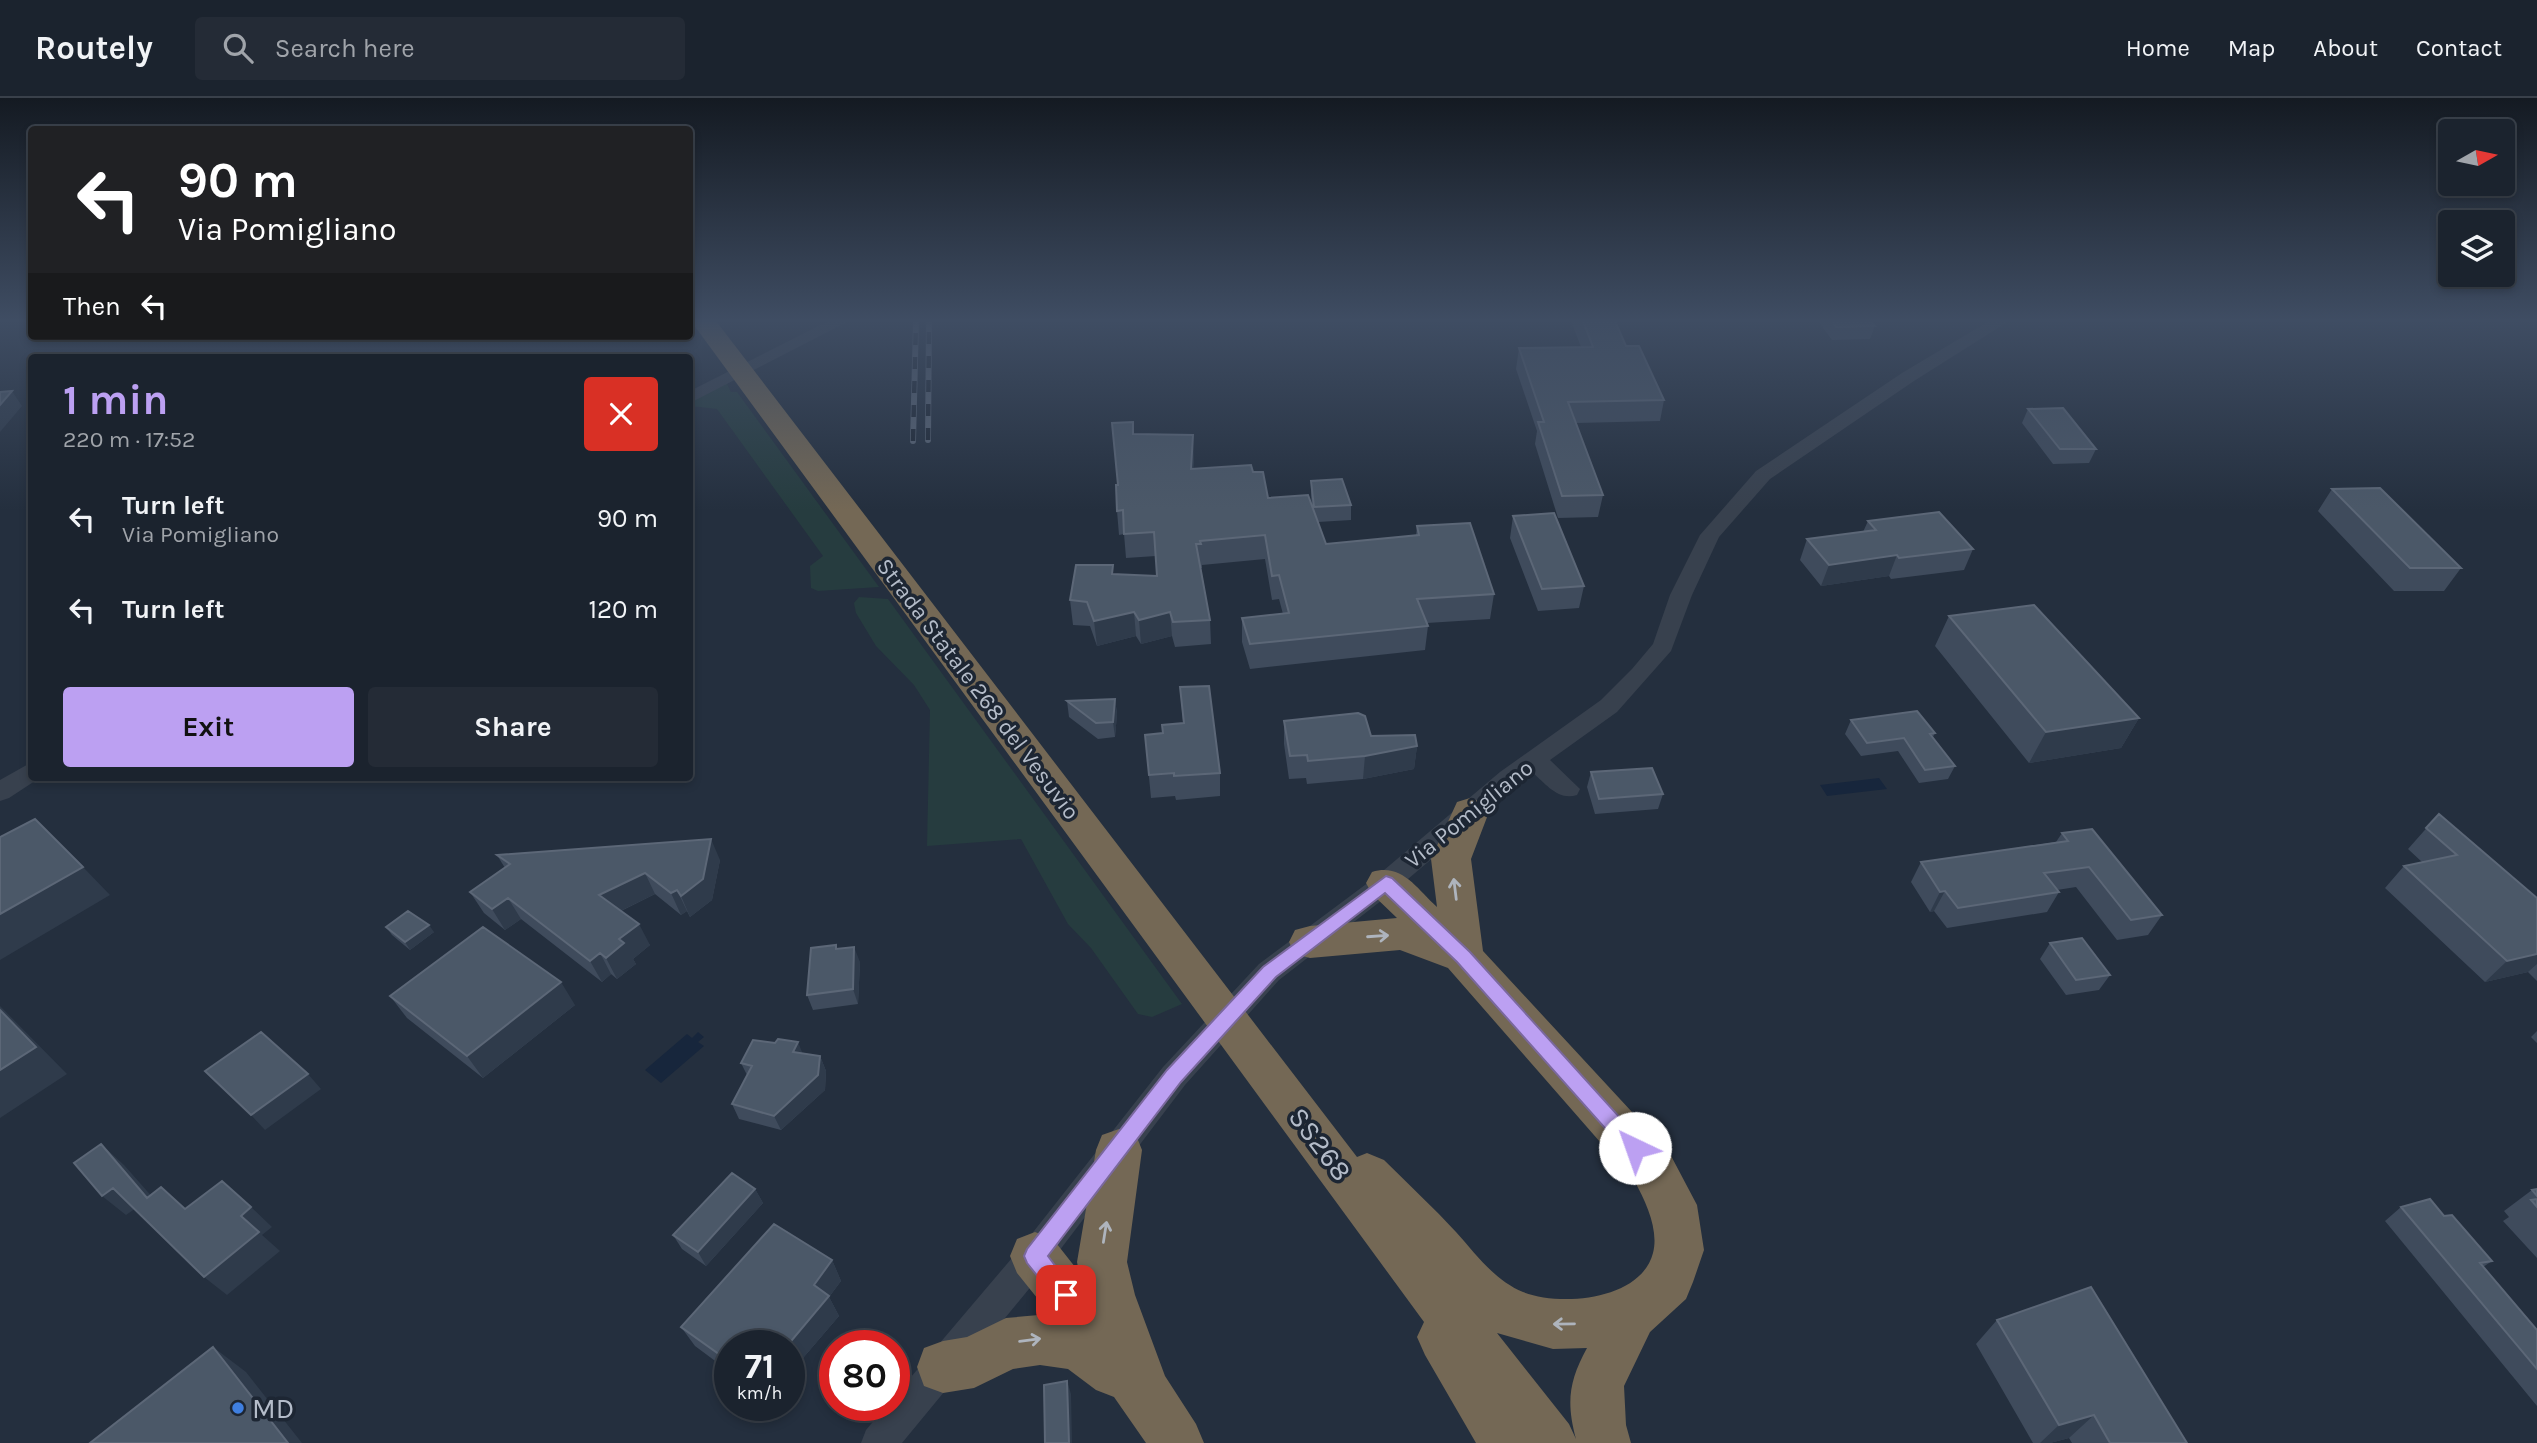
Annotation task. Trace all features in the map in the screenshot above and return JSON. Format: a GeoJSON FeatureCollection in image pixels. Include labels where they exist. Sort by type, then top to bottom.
{"type":"FeatureCollection","features":[{"type":"Feature","properties":{"kind":"highway","name":"Strada Statale 268 del Vesuvio"},"geometry":{"type":"LineString","coordinates":[[750,384],[1254,1057]]}},
{"type":"Feature","properties":{"kind":"highway"},"geometry":{"type":"LineString","coordinates":[[1464,957],[1451,859],[1470,812]]}},
{"type":"Feature","properties":{"kind":"highway"},"geometry":{"type":"LineString","coordinates":[[1386,883],[1464,957],[1652,1167],[1673,1205],[1679,1250],[1668,1282],[1632,1314],[1597,1383],[1599,1425],[1604,1443]]}},
{"type":"Feature","properties":{"kind":"highway"},"geometry":{"type":"LineString","coordinates":[[1310,942],[1402,934],[1464,957]]}},
{"type":"Feature","properties":{"kind":"highway","name":"SS268"},"geometry":{"type":"LineString","coordinates":[[1254,1057],[1385,1232],[1550,1443]]}},
{"type":"Feature","properties":{"kind":"highway"},"geometry":{"type":"LineString","coordinates":[[1297,1113],[1365,1173],[1437,1247],[1477,1293],[1514,1315],[1553,1324],[1584,1323],[1632,1314]]}},
{"type":"Feature","properties":{"kind":"highway"},"geometry":{"type":"LineString","coordinates":[[1119,1150],[1102,1262],[1110,1295],[1144,1392]]}},
{"type":"Feature","properties":{"kind":"highway"},"geometry":{"type":"LineString","coordinates":[[1385,1232],[1506,1443]]}},
{"type":"Feature","properties":{"kind":"highway"},"geometry":{"type":"LineString","coordinates":[[1035,1256],[1144,1392],[1177,1443]]}},
{"type":"Feature","properties":{"kind":"highway"},"geometry":{"type":"LineString","coordinates":[[943,1367],[974,1362],[1006,1344],[1040,1339],[1077,1344],[1144,1392]]}},
{"type":"Feature","properties":{"kind":"street"},"geometry":{"type":"LineString","coordinates":[[693,396],[718,384]]}},
{"type":"Feature","properties":{"kind":"street","name":"Via Pomigliano"},"geometry":{"type":"LineString","coordinates":[[879,1443],[1035,1256],[1174,1076],[1269,972],[1386,883],[1534,760],[1609,706],[1663,646],[1681,595],[1710,535],[1763,475],[1898,384]]}},
{"type":"Feature","properties":{"kind":"street"},"geometry":{"type":"LineString","coordinates":[[1534,760],[1568,789]]}},
{"type":"Feature","properties":{"kind":"street"},"geometry":{"type":"LineString","coordinates":[[0,792],[28,774]]}},
{"type":"Feature","properties":{"kind":"green space"},"geometry":{"type":"Polygon","coordinates":[[[723,384],[727,384],[731,392],[737,392],[879,587],[818,591],[811,588],[810,566],[823,556],[717,409],[693,406],[693,401],[723,384]]]}},
{"type":"Feature","properties":{"kind":"green space"},"geometry":{"type":"Polygon","coordinates":[[[859,597],[888,599],[1182,1004],[1152,1017],[1138,1014],[1091,948],[1068,924],[1021,839],[927,846],[930,710],[914,685],[876,646],[856,613],[854,603],[859,597]]]}},
{"type":"Feature","properties":{"kind":"water"},"geometry":{"type":"Polygon","coordinates":[[[1879,778],[1887,789],[1827,796],[1820,785],[1879,778]]]}},
{"type":"Feature","properties":{"kind":"water"},"geometry":{"type":"Polygon","coordinates":[[[698,1032],[704,1037],[698,1042],[704,1046],[661,1083],[645,1070],[687,1034],[692,1038],[698,1032]]]}},
{"type":"Feature","properties":{"kind":"building"},"geometry":{"type":"Polygon","coordinates":[[[1531,384],[1656,384],[1664,400],[1568,402],[1603,495],[1562,496],[1538,422],[1544,422],[1531,384]]]}},
{"type":"Feature","properties":{"kind":"building"},"geometry":{"type":"Polygon","coordinates":[[[12,391],[0,405],[0,392],[12,391]]]}},
{"type":"Feature","properties":{"kind":"building"},"geometry":{"type":"Polygon","coordinates":[[[2063,408],[2096,449],[2060,449],[2028,409],[2063,408]]]}},
{"type":"Feature","properties":{"kind":"building"},"geometry":{"type":"Polygon","coordinates":[[[1133,422],[1133,434],[1193,435],[1191,469],[1251,465],[1253,472],[1263,472],[1268,498],[1308,495],[1326,544],[1419,535],[1417,526],[1470,523],[1494,594],[1417,599],[1428,626],[1250,644],[1242,618],[1289,613],[1279,575],[1272,576],[1265,535],[1200,541],[1201,544],[1196,544],[1210,620],[1173,622],[1170,612],[1139,620],[1134,612],[1094,621],[1087,602],[1070,600],[1076,565],[1113,565],[1112,574],[1157,576],[1154,532],[1124,534],[1123,510],[1117,511],[1118,485],[1112,423],[1133,422]]]}},
{"type":"Feature","properties":{"kind":"building"},"geometry":{"type":"Polygon","coordinates":[[[1342,479],[1351,505],[1314,507],[1311,481],[1342,479]]]}},
{"type":"Feature","properties":{"kind":"building"},"geometry":{"type":"Polygon","coordinates":[[[2380,488],[2461,568],[2410,568],[2332,489],[2380,488]]]}},
{"type":"Feature","properties":{"kind":"building"},"geometry":{"type":"Polygon","coordinates":[[[1939,512],[1973,549],[1899,558],[1897,555],[1829,565],[1807,539],[1876,530],[1868,521],[1939,512]]]}},
{"type":"Feature","properties":{"kind":"building"},"geometry":{"type":"Polygon","coordinates":[[[1554,513],[1584,586],[1542,589],[1513,516],[1554,513]]]}},
{"type":"Feature","properties":{"kind":"building"},"geometry":{"type":"Polygon","coordinates":[[[2034,605],[2139,718],[2046,732],[1949,616],[2034,605]]]}},
{"type":"Feature","properties":{"kind":"building"},"geometry":{"type":"Polygon","coordinates":[[[1209,686],[1220,773],[1149,775],[1145,735],[1163,733],[1162,725],[1184,723],[1180,687],[1209,686]]]}},
{"type":"Feature","properties":{"kind":"building"},"geometry":{"type":"Polygon","coordinates":[[[1115,699],[1113,722],[1096,723],[1067,701],[1115,699]]]}},
{"type":"Feature","properties":{"kind":"building"},"geometry":{"type":"Polygon","coordinates":[[[1917,711],[1935,733],[1930,734],[1955,766],[1925,770],[1904,738],[1867,743],[1851,720],[1917,711]]]}},
{"type":"Feature","properties":{"kind":"building"},"geometry":{"type":"Polygon","coordinates":[[[1358,713],[1365,716],[1371,736],[1415,735],[1417,746],[1365,756],[1308,761],[1307,755],[1290,756],[1284,721],[1358,713]]]}},
{"type":"Feature","properties":{"kind":"building"},"geometry":{"type":"Polygon","coordinates":[[[1652,768],[1663,794],[1599,799],[1591,772],[1652,768]]]}},
{"type":"Feature","properties":{"kind":"building"},"geometry":{"type":"Polygon","coordinates":[[[2439,814],[2537,898],[2537,954],[2507,961],[2404,866],[2457,855],[2426,828],[2439,814]]]}},
{"type":"Feature","properties":{"kind":"building"},"geometry":{"type":"Polygon","coordinates":[[[35,819],[83,867],[0,914],[0,837],[35,819]]]}},
{"type":"Feature","properties":{"kind":"building"},"geometry":{"type":"Polygon","coordinates":[[[2092,829],[2162,915],[2131,920],[2089,867],[2044,873],[2059,892],[1958,908],[1945,891],[1940,892],[1921,862],[2068,841],[2062,833],[2092,829]]]}},
{"type":"Feature","properties":{"kind":"building"},"geometry":{"type":"Polygon","coordinates":[[[711,839],[703,879],[681,896],[677,890],[671,893],[645,873],[599,895],[639,924],[619,939],[624,943],[606,958],[600,953],[590,961],[508,898],[492,909],[470,892],[510,864],[497,855],[711,839]]]}},
{"type":"Feature","properties":{"kind":"building"},"geometry":{"type":"Polygon","coordinates":[[[408,911],[429,925],[405,942],[386,927],[408,911]]]}},
{"type":"Feature","properties":{"kind":"building"},"geometry":{"type":"Polygon","coordinates":[[[483,927],[561,982],[467,1056],[390,996],[483,927]]]}},
{"type":"Feature","properties":{"kind":"building"},"geometry":{"type":"Polygon","coordinates":[[[2082,938],[2110,975],[2076,980],[2050,943],[2082,938]]]}},
{"type":"Feature","properties":{"kind":"building"},"geometry":{"type":"Polygon","coordinates":[[[836,945],[836,949],[854,947],[853,989],[807,995],[811,948],[836,945]]]}},
{"type":"Feature","properties":{"kind":"building"},"geometry":{"type":"Polygon","coordinates":[[[0,1010],[36,1047],[0,1070],[0,1010]]]}},
{"type":"Feature","properties":{"kind":"building"},"geometry":{"type":"Polygon","coordinates":[[[261,1032],[308,1074],[251,1115],[205,1071],[261,1032]]]}},
{"type":"Feature","properties":{"kind":"building"},"geometry":{"type":"Polygon","coordinates":[[[778,1039],[798,1042],[793,1052],[820,1056],[818,1075],[774,1116],[732,1104],[752,1066],[741,1063],[753,1040],[775,1043],[778,1039]]]}},
{"type":"Feature","properties":{"kind":"building"},"geometry":{"type":"Polygon","coordinates":[[[101,1144],[147,1198],[161,1187],[185,1209],[222,1181],[251,1207],[241,1216],[259,1232],[204,1277],[113,1188],[102,1196],[74,1163],[101,1144]]]}},
{"type":"Feature","properties":{"kind":"building"},"geometry":{"type":"Polygon","coordinates":[[[732,1173],[755,1189],[698,1252],[673,1235],[732,1173]]]}},
{"type":"Feature","properties":{"kind":"building"},"geometry":{"type":"Polygon","coordinates":[[[2430,1199],[2444,1216],[2452,1215],[2492,1261],[2480,1263],[2537,1330],[2537,1369],[2401,1207],[2430,1199]]]}},
{"type":"Feature","properties":{"kind":"building"},"geometry":{"type":"Polygon","coordinates":[[[774,1224],[832,1260],[814,1285],[829,1296],[800,1330],[714,1330],[714,1351],[681,1327],[774,1224]]]}},
{"type":"Feature","properties":{"kind":"building"},"geometry":{"type":"Polygon","coordinates":[[[2091,1287],[2187,1443],[2110,1443],[2094,1415],[2059,1425],[1997,1320],[2091,1287]]]}},
{"type":"Feature","properties":{"kind":"building"},"geometry":{"type":"Polygon","coordinates":[[[213,1347],[288,1443],[90,1443],[213,1347]]]}},
{"type":"Feature","properties":{"kind":"building"},"geometry":{"type":"Polygon","coordinates":[[[1067,1381],[1069,1443],[1045,1443],[1044,1385],[1067,1381]]]}},
{"type":"Feature","properties":{"kind":"railway"},"geometry":{"type":"LineString","coordinates":[[913,441],[914,384]]}},
{"type":"Feature","properties":{"kind":"railway"},"geometry":{"type":"LineString","coordinates":[[928,384],[928,440]]}},
{"type":"Feature","properties":{"kind":"place","name":"MD"},"geometry":{"type":"Point","coordinates":[238,1408]}},
{"type":"Feature","properties":{"kind":"route"},"geometry":{"type":"LineString","coordinates":[[1066,1295],[1035,1256],[1174,1076],[1269,972],[1386,883],[1464,957],[1635,1148]]}}]}
